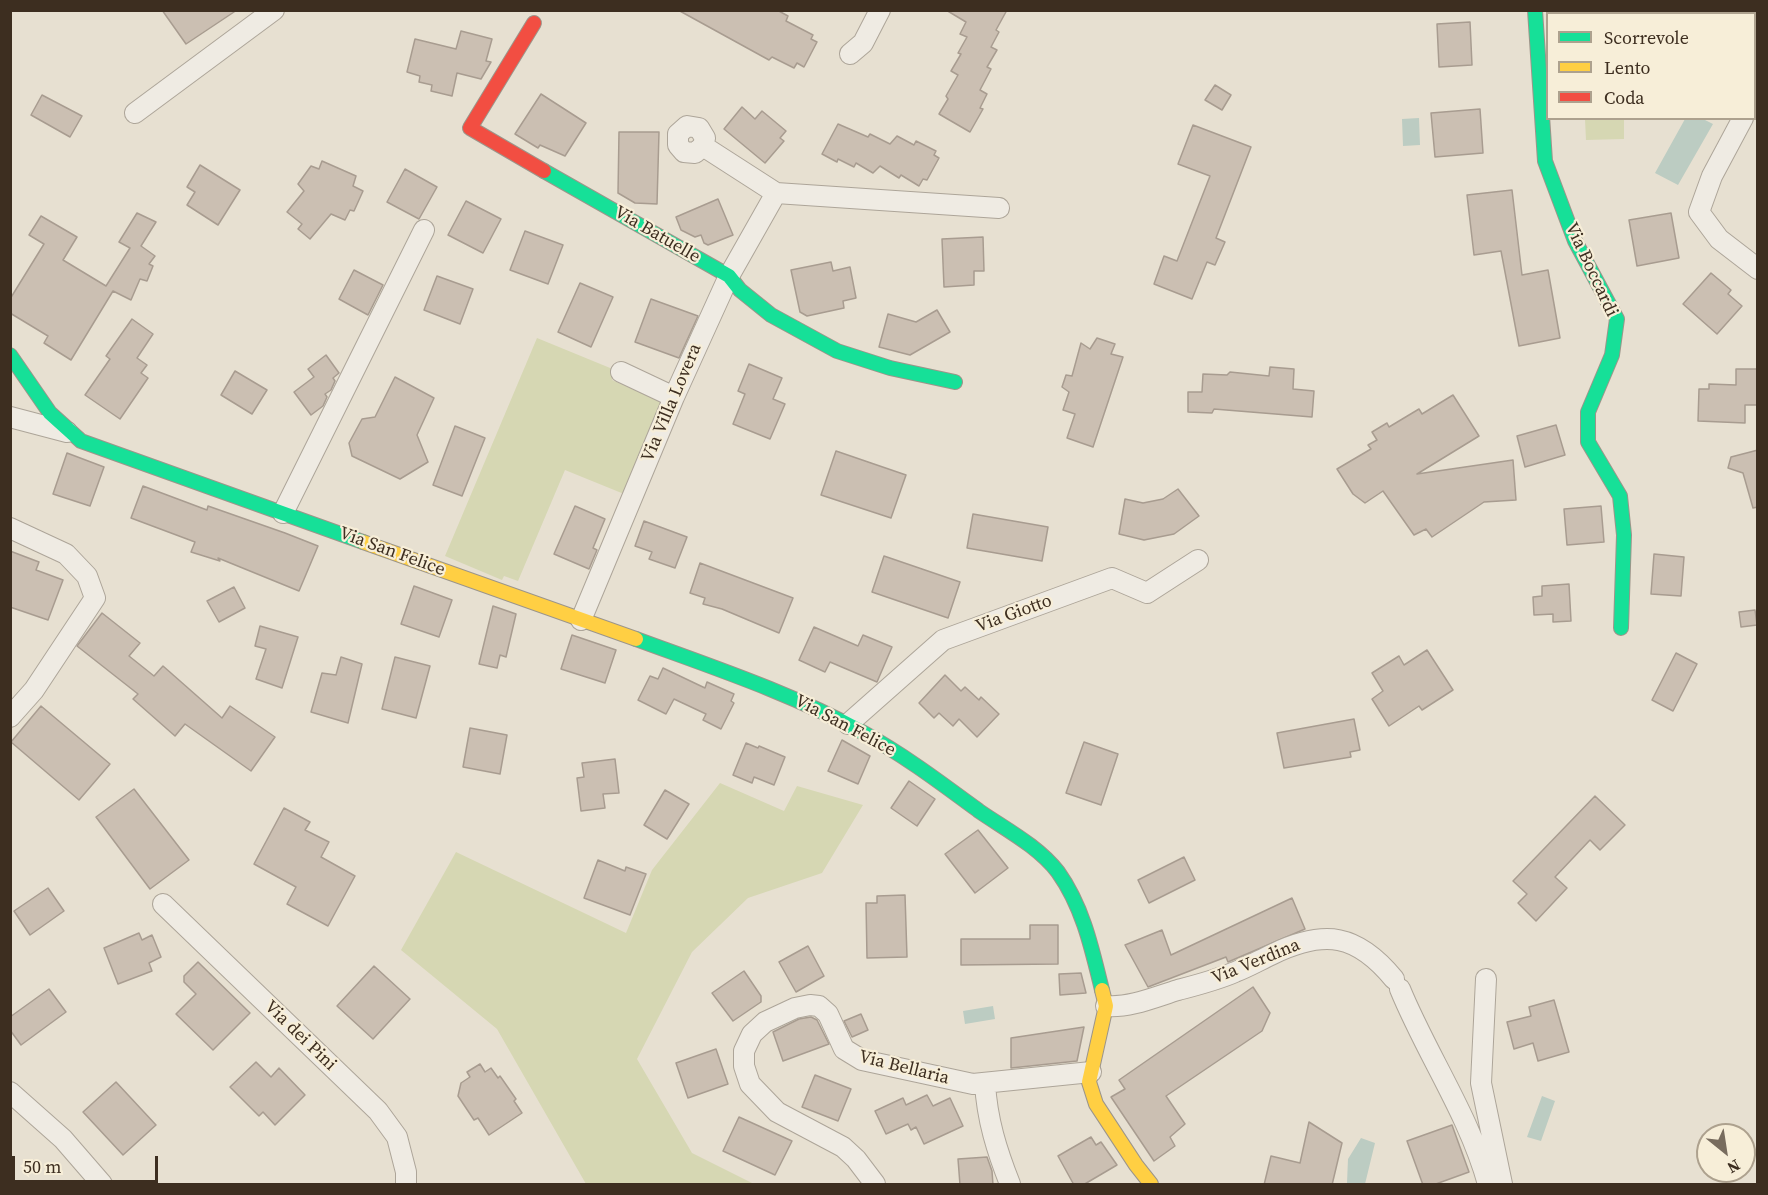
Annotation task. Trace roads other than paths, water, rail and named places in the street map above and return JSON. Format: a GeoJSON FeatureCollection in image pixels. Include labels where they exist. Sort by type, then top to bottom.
{"type":"FeatureCollection","features":[{"type":"Feature","properties":{"kind":"street"},"geometry":{"type":"LineString","coordinates":[[135,113],[274,10]]}},
{"type":"Feature","properties":{"kind":"street"},"geometry":{"type":"LineString","coordinates":[[850,54],[863,43],[880,10]]}},
{"type":"Feature","properties":{"kind":"street","name":"Via Boccardi"},"geometry":{"type":"LineString","coordinates":[[1535,10],[1545,161],[1575,241],[1617,319],[1612,355],[1588,412],[1588,442],[1620,496],[1624,534],[1621,628]]}},
{"type":"Feature","properties":{"kind":"street","name":"Via Batuelle"},"geometry":{"type":"LineString","coordinates":[[534,23],[470,128],[729,276],[740,290],[771,315],[837,351],[890,368],[955,382]]}},
{"type":"Feature","properties":{"kind":"street"},"geometry":{"type":"LineString","coordinates":[[1742,120],[1712,176],[1699,212],[1719,239],[1758,269]]}},
{"type":"Feature","properties":{"kind":"street"},"geometry":{"type":"LineString","coordinates":[[703,146],[776,193],[999,208]]}},
{"type":"Feature","properties":{"kind":"street","name":"Via Villa Lovera"},"geometry":{"type":"LineString","coordinates":[[581,620],[674,397],[729,276],[776,193]]}},
{"type":"Feature","properties":{"kind":"street"},"geometry":{"type":"LineString","coordinates":[[283,513],[424,230]]}},
{"type":"Feature","properties":{"kind":"street","name":"Via San Felice"},"geometry":{"type":"LineString","coordinates":[[10,355],[51,414],[67,432],[81,441],[798,700],[848,724],[907,759],[1015,835],[1056,870],[1071,892],[1088,934],[1106,1006],[1089,1082],[1096,1104],[1151,1185]]}},
{"type":"Feature","properties":{"kind":"street"},"geometry":{"type":"LineString","coordinates":[[621,372],[674,397]]}},
{"type":"Feature","properties":{"kind":"street"},"geometry":{"type":"LineString","coordinates":[[10,417],[67,432]]}},
{"type":"Feature","properties":{"kind":"street"},"geometry":{"type":"LineString","coordinates":[[10,528],[66,554],[87,576],[95,598],[34,690],[10,717]]}},
{"type":"Feature","properties":{"kind":"street","name":"Via Giotto"},"geometry":{"type":"LineString","coordinates":[[848,724],[943,640],[1112,578],[1147,593],[1198,560]]}},
{"type":"Feature","properties":{"kind":"street","name":"Via dei Pini"},"geometry":{"type":"LineString","coordinates":[[163,904],[378,1111],[397,1137],[406,1172],[406,1185]]}},
{"type":"Feature","properties":{"kind":"street","name":"Via Verdina"},"geometry":{"type":"LineString","coordinates":[[1106,1006],[1135,1003],[1210,981],[1236,972],[1295,944],[1314,939],[1338,940],[1359,947],[1378,960],[1397,984],[1470,1134],[1488,1185]]}},
{"type":"Feature","properties":{"kind":"street"},"geometry":{"type":"LineString","coordinates":[[1486,979],[1481,1083],[1502,1185]]}},
{"type":"Feature","properties":{"kind":"street","name":"Via Bellaria"},"geometry":{"type":"LineString","coordinates":[[875,1185],[856,1159],[843,1147],[777,1112],[750,1084],[744,1066],[744,1051],[752,1034],[765,1022],[795,1008],[819,1006],[828,1014],[844,1049],[862,1060],[945,1080],[973,1084],[1091,1072]]}},
{"type":"Feature","properties":{"kind":"street"},"geometry":{"type":"LineString","coordinates":[[985,1083],[992,1133],[1010,1185]]}},
{"type":"Feature","properties":{"kind":"street"},"geometry":{"type":"LineString","coordinates":[[10,1092],[63,1139],[102,1185]]}}]}
